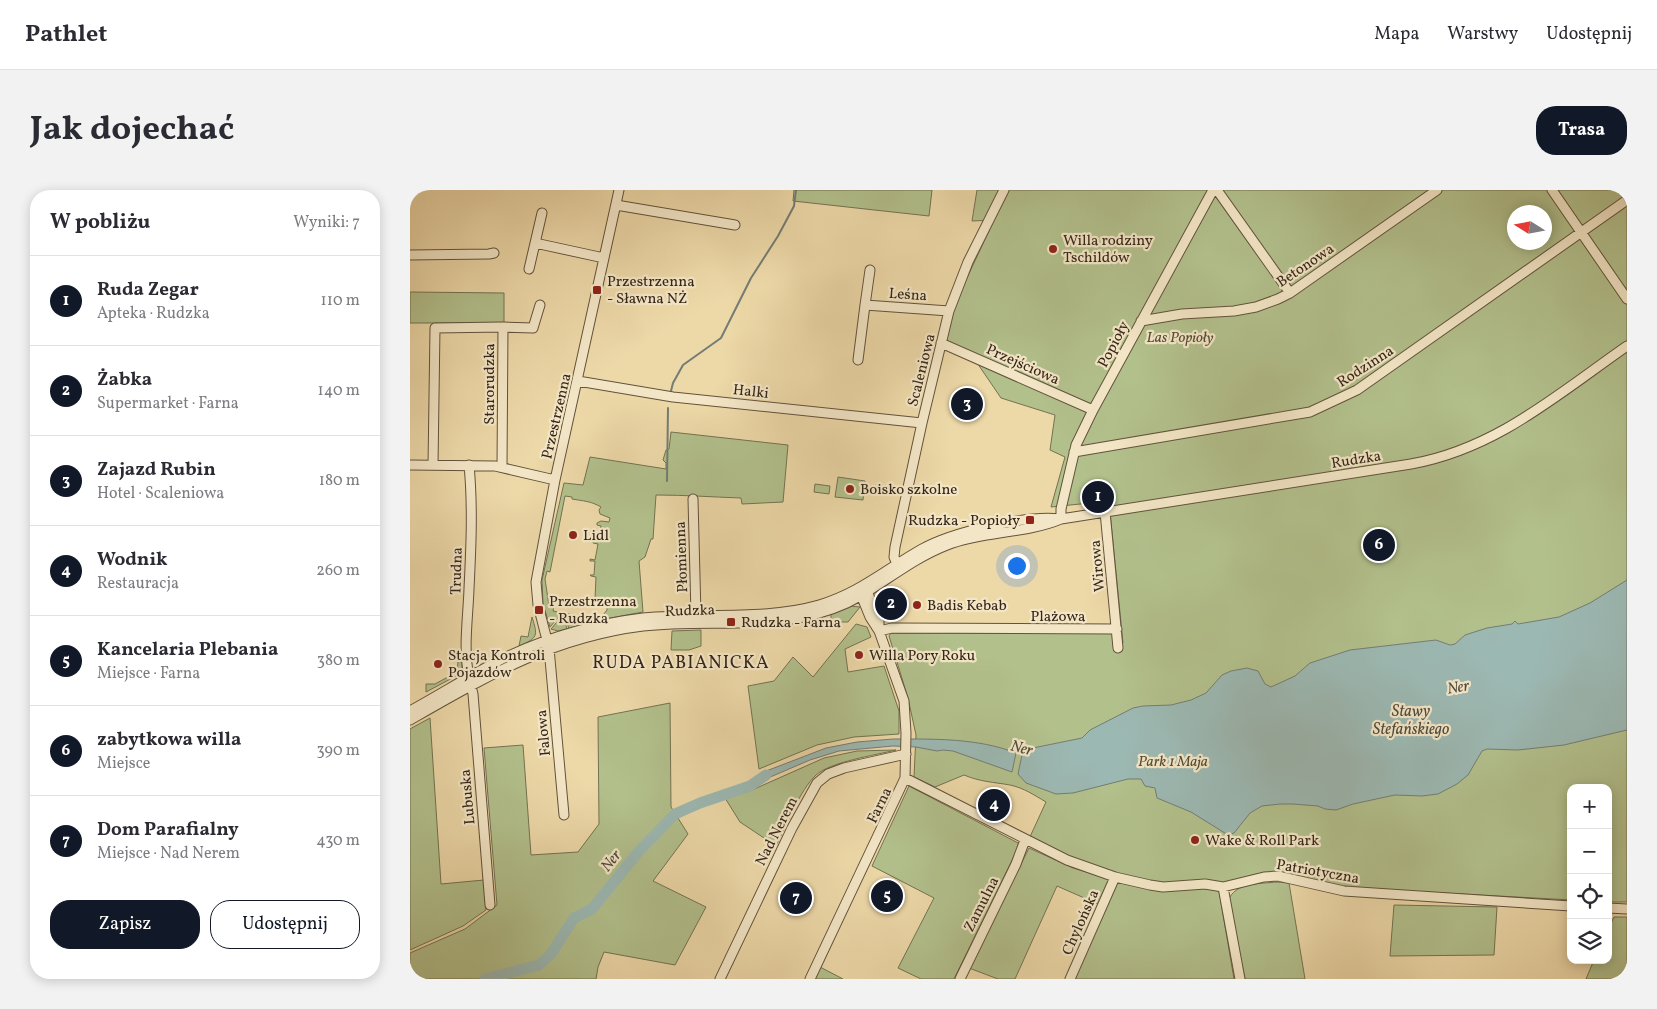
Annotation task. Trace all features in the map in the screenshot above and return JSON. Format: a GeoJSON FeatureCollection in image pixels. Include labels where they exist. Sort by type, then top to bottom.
{"type":"FeatureCollection","features":[{"type":"Feature","properties":{"kind":"street","name":"Przestrzenna"},"geometry":{"type":"LineString","coordinates":[[548,644],[538,605],[536,582],[555,480],[619,190]]}},
{"type":"Feature","properties":{"kind":"street","name":"Scaleniowa"},"geometry":{"type":"LineString","coordinates":[[897,564],[894,557],[895,547],[922,423],[950,311],[968,262],[1004,190]]}},
{"type":"Feature","properties":{"kind":"street"},"geometry":{"type":"LineString","coordinates":[[1215,190],[1290,293]]}},
{"type":"Feature","properties":{"kind":"street","name":"Popioły"},"geometry":{"type":"LineString","coordinates":[[1061,519],[1061,509],[1074,452],[1093,410],[1215,190]]}},
{"type":"Feature","properties":{"kind":"street","name":"Betonowa"},"geometry":{"type":"LineString","coordinates":[[1141,321],[1182,314],[1214,314],[1242,310],[1278,299],[1290,293],[1437,190]]}},
{"type":"Feature","properties":{"kind":"street"},"geometry":{"type":"LineString","coordinates":[[1552,190],[1627,299]]}},
{"type":"Feature","properties":{"kind":"street","name":"Rodzinna"},"geometry":{"type":"LineString","coordinates":[[1074,452],[1310,412],[1357,390],[1627,200]]}},
{"type":"Feature","properties":{"kind":"street"},"geometry":{"type":"LineString","coordinates":[[616,205],[735,225]]}},
{"type":"Feature","properties":{"kind":"street"},"geometry":{"type":"LineString","coordinates":[[530,268],[542,213]]}},
{"type":"Feature","properties":{"kind":"street"},"geometry":{"type":"LineString","coordinates":[[535,243],[604,258]]}},
{"type":"Feature","properties":{"kind":"street"},"geometry":{"type":"LineString","coordinates":[[410,255],[494,253]]}},
{"type":"Feature","properties":{"kind":"street","name":"Leśna"},"geometry":{"type":"LineString","coordinates":[[858,360],[870,270]]}},
{"type":"Feature","properties":{"kind":"street"},"geometry":{"type":"LineString","coordinates":[[503,327],[533,328],[540,305]]}},
{"type":"Feature","properties":{"kind":"street","name":"Leśna"},"geometry":{"type":"LineString","coordinates":[[865,305],[950,311]]}},
{"type":"Feature","properties":{"kind":"street","name":"Starorudzka"},"geometry":{"type":"LineString","coordinates":[[433,465],[435,328],[503,327],[502,467]]}},
{"type":"Feature","properties":{"kind":"street","name":"Przejściowa"},"geometry":{"type":"LineString","coordinates":[[941,343],[1093,410]]}},
{"type":"Feature","properties":{"kind":"street","name":"Rudzka"},"geometry":{"type":"LineString","coordinates":[[410,720],[502,659],[548,644],[644,626],[798,618],[835,608],[863,590],[948,545],[1047,525],[1061,519],[1403,465],[1450,454],[1485,441],[1514,425],[1627,346]]}},
{"type":"Feature","properties":{"kind":"street","name":"Halki"},"geometry":{"type":"LineString","coordinates":[[578,381],[673,397],[922,423]]}},
{"type":"Feature","properties":{"kind":"street"},"geometry":{"type":"LineString","coordinates":[[410,465],[502,467],[555,480]]}},
{"type":"Feature","properties":{"kind":"street","name":"Trudna"},"geometry":{"type":"LineString","coordinates":[[469,465],[472,491],[471,557],[466,660],[470,682]]}},
{"type":"Feature","properties":{"kind":"street","name":"Płomienna"},"geometry":{"type":"LineString","coordinates":[[693,499],[696,615]]}},
{"type":"Feature","properties":{"kind":"street","name":"Wirowa"},"geometry":{"type":"LineString","coordinates":[[1105,512],[1118,648]]}},
{"type":"Feature","properties":{"kind":"street","name":"Rudzka"},"geometry":{"type":"LineString","coordinates":[[548,644],[572,632],[615,622],[660,617],[798,610],[863,590],[897,564],[922,549],[958,534],[1046,517],[1061,519]]}},
{"type":"Feature","properties":{"kind":"street","name":"Farna"},"geometry":{"type":"LineString","coordinates":[[810,979],[906,778],[904,701],[879,631],[879,621],[863,590]]}},
{"type":"Feature","properties":{"kind":"street","name":"Plażowa"},"geometry":{"type":"LineString","coordinates":[[879,631],[892,628],[1117,629]]}},
{"type":"Feature","properties":{"kind":"street","name":"Falowa"},"geometry":{"type":"LineString","coordinates":[[548,644],[564,816]]}},
{"type":"Feature","properties":{"kind":"street","name":"Rudzka"},"geometry":{"type":"LineString","coordinates":[[410,711],[470,682]]}},
{"type":"Feature","properties":{"kind":"street","name":"Lubuska"},"geometry":{"type":"LineString","coordinates":[[470,682],[473,694],[490,905]]}},
{"type":"Feature","properties":{"kind":"street","name":"Nad Nerem"},"geometry":{"type":"LineString","coordinates":[[720,979],[792,828],[818,783],[828,774],[844,768],[906,752]]}},
{"type":"Feature","properties":{"kind":"street","name":"Patriotyczna"},"geometry":{"type":"LineString","coordinates":[[906,778],[1067,860],[1115,877],[1156,886],[1205,884],[1223,887],[1264,877],[1278,876],[1344,891],[1567,906]]}},
{"type":"Feature","properties":{"kind":"street","name":"Zamulna"},"geometry":{"type":"LineString","coordinates":[[960,979],[1016,864],[1025,840]]}},
{"type":"Feature","properties":{"kind":"street","name":"Chylońska"},"geometry":{"type":"LineString","coordinates":[[1070,979],[1115,877]]}},
{"type":"Feature","properties":{"kind":"street"},"geometry":{"type":"LineString","coordinates":[[1223,887],[1240,979]]}},
{"type":"Feature","properties":{"kind":"street"},"geometry":{"type":"LineString","coordinates":[[1612,908],[1627,910]]}},
{"type":"Feature","properties":{"kind":"green space"},"geometry":{"type":"Polygon","coordinates":[[[794,190],[932,190],[929,216],[793,201],[794,190]]]}},
{"type":"Feature","properties":{"kind":"green space"},"geometry":{"type":"Polygon","coordinates":[[[977,190],[1627,190],[1627,902],[1612,902],[1612,784],[1567,784],[1567,900],[1334,887],[1286,873],[1219,884],[1160,885],[1109,874],[1029,839],[1046,802],[1015,786],[964,775],[935,787],[914,777],[916,735],[908,698],[889,636],[891,633],[1114,633],[1114,644],[1123,643],[1109,501],[1051,507],[1065,457],[1050,450],[1055,415],[1001,398],[969,351],[945,342],[954,306],[994,220],[972,221],[977,190]]]}},
{"type":"Feature","properties":{"kind":"green space"},"geometry":{"type":"Polygon","coordinates":[[[410,292],[504,293],[504,323],[410,323],[410,292]]]}},
{"type":"Feature","properties":{"kind":"green space"},"geometry":{"type":"Polygon","coordinates":[[[671,432],[788,445],[783,502],[742,504],[741,498],[656,495],[653,539],[651,539],[645,557],[639,561],[643,612],[605,619],[603,615],[607,610],[607,605],[594,605],[590,601],[595,599],[596,577],[590,575],[594,575],[595,561],[590,561],[590,559],[595,560],[598,544],[593,543],[594,538],[599,539],[601,526],[597,525],[597,523],[601,521],[609,522],[610,518],[600,514],[599,510],[601,507],[597,505],[565,496],[550,572],[547,571],[545,579],[549,606],[554,606],[553,611],[562,613],[550,627],[543,604],[542,580],[564,483],[583,485],[590,457],[666,469],[666,463],[663,460],[666,450],[669,449],[671,432]]]}},
{"type":"Feature","properties":{"kind":"green space","name":"Boisko szkolne"},"geometry":{"type":"Polygon","coordinates":[[[838,477],[865,481],[863,500],[835,497],[838,477]]]}},
{"type":"Feature","properties":{"kind":"green space","name":"Boisko szkolne"},"geometry":{"type":"Polygon","coordinates":[[[815,484],[830,486],[829,494],[814,492],[815,484]]]}},
{"type":"Feature","properties":{"kind":"green space"},"geometry":{"type":"Polygon","coordinates":[[[850,606],[860,607],[848,622],[831,622],[831,613],[850,606]]]}},
{"type":"Feature","properties":{"kind":"green space"},"geometry":{"type":"Polygon","coordinates":[[[564,613],[588,618],[589,615],[596,618],[593,622],[569,629],[564,613]]]}},
{"type":"Feature","properties":{"kind":"green space"},"geometry":{"type":"Polygon","coordinates":[[[563,615],[567,629],[558,631],[551,629],[563,615]]]}},
{"type":"Feature","properties":{"kind":"green space"},"geometry":{"type":"Polygon","coordinates":[[[532,617],[536,632],[535,636],[530,641],[519,646],[521,636],[528,637],[532,617]]]}},
{"type":"Feature","properties":{"kind":"green space"},"geometry":{"type":"Polygon","coordinates":[[[856,624],[867,627],[871,637],[845,649],[848,672],[884,666],[899,711],[899,734],[854,737],[817,745],[759,769],[748,686],[774,681],[793,657],[813,677],[856,624]]]}},
{"type":"Feature","properties":{"kind":"green space"},"geometry":{"type":"Polygon","coordinates":[[[701,630],[701,646],[689,650],[671,650],[672,631],[701,630]]]}},
{"type":"Feature","properties":{"kind":"green space"},"geometry":{"type":"Polygon","coordinates":[[[458,662],[462,662],[462,669],[458,675],[426,692],[426,684],[435,684],[457,672],[458,662]]]}},
{"type":"Feature","properties":{"kind":"green space"},"geometry":{"type":"Polygon","coordinates":[[[670,703],[671,807],[688,834],[653,881],[706,907],[675,965],[604,952],[596,979],[410,979],[410,953],[465,929],[497,905],[484,748],[523,745],[531,855],[578,852],[599,824],[598,717],[670,703]]]}},
{"type":"Feature","properties":{"kind":"green space"},"geometry":{"type":"Polygon","coordinates":[[[430,718],[441,884],[484,880],[486,910],[463,926],[410,950],[410,729],[430,718]]]}},
{"type":"Feature","properties":{"kind":"green space"},"geometry":{"type":"Polygon","coordinates":[[[896,750],[832,766],[816,775],[804,790],[776,846],[740,822],[725,798],[752,790],[824,758],[857,751],[896,750]]]}},
{"type":"Feature","properties":{"kind":"green space"},"geometry":{"type":"Polygon","coordinates":[[[909,786],[1020,844],[954,979],[921,979],[898,968],[934,898],[872,866],[909,786]]]}},
{"type":"Feature","properties":{"kind":"green space"},"geometry":{"type":"Polygon","coordinates":[[[1029,848],[1073,868],[1109,879],[1098,904],[1057,886],[1015,979],[998,979],[969,968],[1029,848]]]}},
{"type":"Feature","properties":{"kind":"green space"},"geometry":{"type":"Polygon","coordinates":[[[1116,882],[1165,891],[1204,887],[1219,891],[1234,979],[1075,979],[1116,882]]]}},
{"type":"Feature","properties":{"kind":"green space"},"geometry":{"type":"Polygon","coordinates":[[[1277,882],[1289,883],[1305,979],[1245,979],[1228,901],[1236,890],[1242,887],[1277,882]]]}},
{"type":"Feature","properties":{"kind":"green space"},"geometry":{"type":"Polygon","coordinates":[[[1394,905],[1497,907],[1494,955],[1390,956],[1394,905]]]}},
{"type":"Feature","properties":{"kind":"green space"},"geometry":{"type":"Polygon","coordinates":[[[1614,917],[1627,917],[1627,979],[1586,979],[1592,964],[1612,964],[1612,921],[1614,917]]]}},
{"type":"Feature","properties":{"kind":"green space"},"geometry":{"type":"Polygon","coordinates":[[[820,967],[843,979],[815,979],[820,967]]]}},
{"type":"Feature","properties":{"kind":"water","name":"Stawy Stefańskiego"},"geometry":{"type":"Polygon","coordinates":[[[1627,580],[1627,730],[1564,745],[1518,750],[1487,749],[1482,751],[1468,775],[1457,784],[1438,794],[1422,796],[1395,795],[1353,804],[1336,810],[1293,804],[1262,806],[1250,813],[1234,833],[1228,835],[1191,812],[1157,798],[1155,788],[1145,786],[1141,779],[1128,779],[1073,793],[1056,794],[1026,783],[1018,774],[1022,755],[1028,749],[1082,738],[1090,730],[1133,708],[1171,705],[1191,700],[1206,693],[1222,675],[1231,671],[1247,668],[1258,671],[1265,684],[1271,687],[1295,676],[1310,663],[1350,650],[1436,640],[1450,645],[1455,644],[1465,635],[1487,628],[1512,624],[1515,621],[1518,624],[1559,617],[1590,603],[1627,580]]]}},
{"type":"Feature","properties":{"kind":"water"},"geometry":{"type":"Polygon","coordinates":[[[893,739],[940,739],[971,742],[987,744],[1016,753],[1012,772],[953,751],[893,746],[839,751],[810,760],[754,784],[753,779],[761,773],[826,748],[857,742],[893,739]]]}},
{"type":"Feature","properties":{"kind":"waterway"},"geometry":{"type":"LineString","coordinates":[[671,391],[673,383],[683,365],[721,338],[751,278],[778,236],[794,206],[796,190]]}},
{"type":"Feature","properties":{"kind":"waterway"},"geometry":{"type":"LineString","coordinates":[[667,481],[668,408]]}},
{"type":"Feature","properties":{"kind":"waterway","name":"Ner"},"geometry":{"type":"LineString","coordinates":[[485,979],[539,965],[551,954],[574,918],[592,909],[639,851],[675,814],[700,803],[750,786],[766,775]]}},
{"type":"Feature","properties":{"kind":"place","name":"Willa rodziny Tschildów"},"geometry":{"type":"Point","coordinates":[1053,249]}},
{"type":"Feature","properties":{"kind":"place","name":"Przestrzenna - Sławna NŻ"},"geometry":{"type":"Point","coordinates":[597,290]}},
{"type":"Feature","properties":{"kind":"place","name":"Zajazd Rubin"},"geometry":{"type":"Point","coordinates":[967,404]}},
{"type":"Feature","properties":{"kind":"place","name":"Boisko szkolne"},"geometry":{"type":"Point","coordinates":[850,489]}},
{"type":"Feature","properties":{"kind":"place","name":"Ruda Zegar"},"geometry":{"type":"Point","coordinates":[1098,497]}},
{"type":"Feature","properties":{"kind":"place","name":"Rudzka - Popioły"},"geometry":{"type":"Point","coordinates":[1030,520]}},
{"type":"Feature","properties":{"kind":"place","name":"Lidl"},"geometry":{"type":"Point","coordinates":[573,535]}},
{"type":"Feature","properties":{"kind":"place","name":"zabytkowa willa"},"geometry":{"type":"Point","coordinates":[1379,545]}},
{"type":"Feature","properties":{"kind":"place","name":"Żabka"},"geometry":{"type":"Point","coordinates":[891,604]}},
{"type":"Feature","properties":{"kind":"place","name":"Badis Kebab"},"geometry":{"type":"Point","coordinates":[917,605]}},
{"type":"Feature","properties":{"kind":"place","name":"Przestrzenna - Rudzka"},"geometry":{"type":"Point","coordinates":[539,610]}},
{"type":"Feature","properties":{"kind":"place","name":"Rudzka - Farna"},"geometry":{"type":"Point","coordinates":[731,622]}},
{"type":"Feature","properties":{"kind":"place","name":"Willa Pory Roku"},"geometry":{"type":"Point","coordinates":[859,655]}},
{"type":"Feature","properties":{"kind":"place","name":"Stacja Kontroli Pojazdów"},"geometry":{"type":"Point","coordinates":[438,664]}},
{"type":"Feature","properties":{"kind":"place","name":"Wodnik"},"geometry":{"type":"Point","coordinates":[994,805]}},
{"type":"Feature","properties":{"kind":"place","name":"Wake & Roll Park"},"geometry":{"type":"Point","coordinates":[1195,840]}},
{"type":"Feature","properties":{"kind":"place","name":"Kancelaria Plebania"},"geometry":{"type":"Point","coordinates":[887,896]}},
{"type":"Feature","properties":{"kind":"place","name":"Dom Parafialny"},"geometry":{"type":"Point","coordinates":[796,898]}},
{"type":"Feature","properties":{"kind":"district","name":"RUDA PABIANICKA"},"geometry":{"type":"Point","coordinates":[681,662]}},
{"type":"Feature","properties":{"kind":"park label","name":"Las Popioły"},"geometry":{"type":"Point","coordinates":[1180,337]}},
{"type":"Feature","properties":{"kind":"park label","name":"Park 1 Maja"},"geometry":{"type":"Point","coordinates":[1173,761]}}]}
